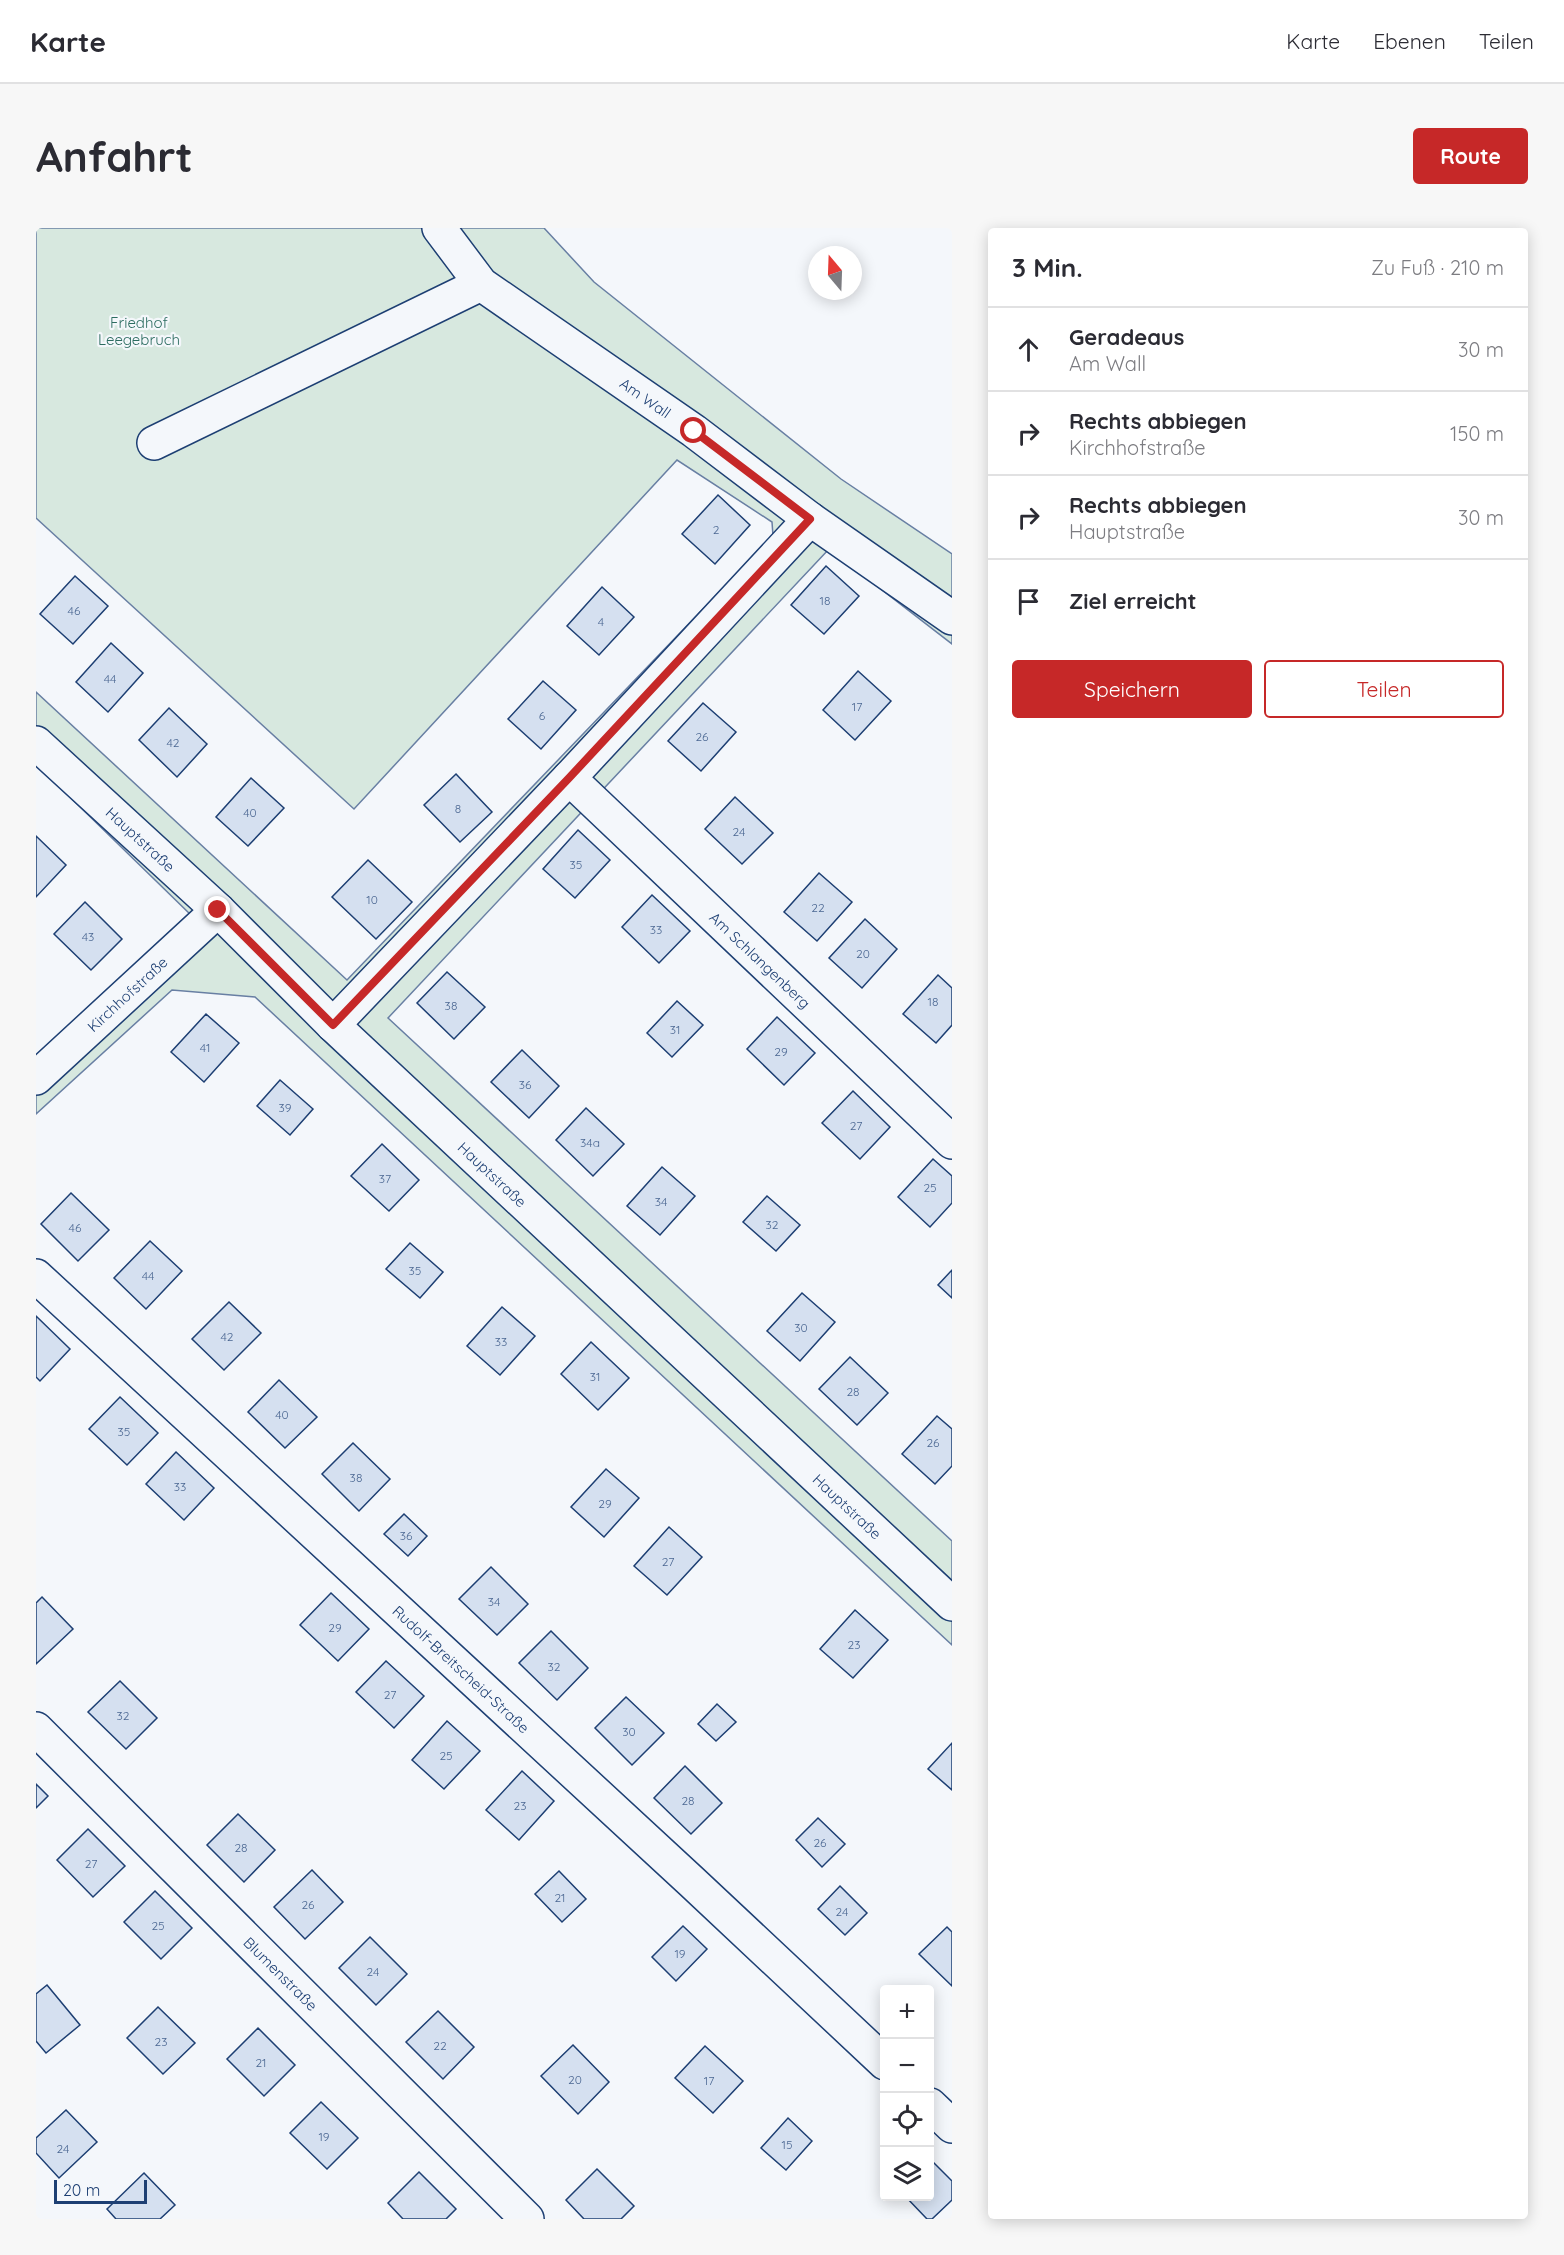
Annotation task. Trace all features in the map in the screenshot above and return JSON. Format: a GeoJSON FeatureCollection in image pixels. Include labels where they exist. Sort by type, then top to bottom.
{"type":"FeatureCollection","features":[{"type":"Feature","properties":{"kind":"street","name":"Am Wall"},"geometry":{"type":"LineString","coordinates":[[439,228],[481,284],[694,431],[810,519],[952,618]]}},
{"type":"Feature","properties":{"kind":"street"},"geometry":{"type":"LineString","coordinates":[[154,443],[481,284]]}},
{"type":"Feature","properties":{"kind":"street"},"geometry":{"type":"LineString","coordinates":[[333,1025],[569,778],[810,519]]}},
{"type":"Feature","properties":{"kind":"street","name":"Hauptstraße"},"geometry":{"type":"LineString","coordinates":[[36,743],[218,910],[333,1025],[952,1604]]}},
{"type":"Feature","properties":{"kind":"street","name":"Am Schlangenberg"},"geometry":{"type":"LineString","coordinates":[[569,778],[952,1142]]}},
{"type":"Feature","properties":{"kind":"street","name":"Kirchhofstraße"},"geometry":{"type":"LineString","coordinates":[[36,1078],[218,910]]}},
{"type":"Feature","properties":{"kind":"street","name":"Rudolf-Breitscheid-Straße"},"geometry":{"type":"LineString","coordinates":[[36,1276],[684,1874],[880,2058]]}},
{"type":"Feature","properties":{"kind":"street","name":"Blumenstraße"},"geometry":{"type":"LineString","coordinates":[[36,1729],[527,2219]]}},
{"type":"Feature","properties":{"kind":"street"},"geometry":{"type":"LineString","coordinates":[[934,2109],[952,2126]]}},
{"type":"Feature","properties":{"kind":"green space","name":"Friedhof Leegebruch"},"geometry":{"type":"Polygon","coordinates":[[[36,228],[544,228],[594,282],[841,479],[952,554],[952,644],[829,549],[388,1018],[952,1541],[952,1645],[255,997],[172,990],[36,1114],[36,1065],[194,918],[36,764],[36,692],[347,980],[773,536],[772,522],[677,460],[354,809],[36,518],[36,228]]]}},
{"type":"Feature","properties":{"kind":"building"},"geometry":{"type":"Polygon","coordinates":[[[718,495],[750,525],[715,564],[682,534],[718,495]]]}},
{"type":"Feature","properties":{"kind":"building"},"geometry":{"type":"Polygon","coordinates":[[[826,566],[859,596],[824,634],[791,605],[826,566]]]}},
{"type":"Feature","properties":{"kind":"building"},"geometry":{"type":"Polygon","coordinates":[[[75,576],[108,606],[73,644],[40,614],[75,576]]]}},
{"type":"Feature","properties":{"kind":"building"},"geometry":{"type":"Polygon","coordinates":[[[602,587],[634,617],[599,655],[567,626],[602,587]]]}},
{"type":"Feature","properties":{"kind":"building"},"geometry":{"type":"Polygon","coordinates":[[[111,643],[143,673],[108,712],[76,682],[111,643]]]}},
{"type":"Feature","properties":{"kind":"building"},"geometry":{"type":"Polygon","coordinates":[[[858,671],[891,701],[855,740],[823,710],[858,671]]]}},
{"type":"Feature","properties":{"kind":"building"},"geometry":{"type":"Polygon","coordinates":[[[543,681],[576,710],[541,749],[508,719],[543,681]]]}},
{"type":"Feature","properties":{"kind":"building"},"geometry":{"type":"Polygon","coordinates":[[[703,703],[736,732],[701,771],[668,741],[703,703]]]}},
{"type":"Feature","properties":{"kind":"building"},"geometry":{"type":"Polygon","coordinates":[[[169,708],[207,744],[177,777],[139,740],[169,708]]]}},
{"type":"Feature","properties":{"kind":"building"},"geometry":{"type":"Polygon","coordinates":[[[456,774],[492,812],[460,842],[424,805],[456,774]]]}},
{"type":"Feature","properties":{"kind":"building"},"geometry":{"type":"Polygon","coordinates":[[[251,778],[284,808],[248,846],[216,817],[251,778]]]}},
{"type":"Feature","properties":{"kind":"building"},"geometry":{"type":"Polygon","coordinates":[[[735,797],[773,833],[742,864],[705,829],[735,797]]]}},
{"type":"Feature","properties":{"kind":"building"},"geometry":{"type":"Polygon","coordinates":[[[578,830],[610,860],[575,898],[543,869],[578,830]]]}},
{"type":"Feature","properties":{"kind":"building"},"geometry":{"type":"Polygon","coordinates":[[[36,836],[66,865],[36,897],[36,836]]]}},
{"type":"Feature","properties":{"kind":"building"},"geometry":{"type":"Polygon","coordinates":[[[368,860],[412,902],[376,939],[332,897],[368,860]]]}},
{"type":"Feature","properties":{"kind":"building"},"geometry":{"type":"Polygon","coordinates":[[[819,873],[852,902],[817,941],[784,912],[819,873]]]}},
{"type":"Feature","properties":{"kind":"building"},"geometry":{"type":"Polygon","coordinates":[[[652,895],[690,931],[659,963],[622,927],[652,895]]]}},
{"type":"Feature","properties":{"kind":"building"},"geometry":{"type":"Polygon","coordinates":[[[85,902],[122,939],[91,970],[54,934],[85,902]]]}},
{"type":"Feature","properties":{"kind":"building"},"geometry":{"type":"Polygon","coordinates":[[[865,919],[897,949],[862,988],[829,958],[865,919]]]}},
{"type":"Feature","properties":{"kind":"building"},"geometry":{"type":"Polygon","coordinates":[[[447,972],[485,1007],[454,1039],[417,1003],[447,972]]]}},
{"type":"Feature","properties":{"kind":"building"},"geometry":{"type":"Polygon","coordinates":[[[938,975],[952,988],[952,1025],[936,1043],[903,1014],[938,975]]]}},
{"type":"Feature","properties":{"kind":"building"},"geometry":{"type":"Polygon","coordinates":[[[677,1001],[703,1025],[672,1057],[647,1033],[677,1001]]]}},
{"type":"Feature","properties":{"kind":"building"},"geometry":{"type":"Polygon","coordinates":[[[206,1014],[239,1043],[204,1082],[171,1052],[206,1014]]]}},
{"type":"Feature","properties":{"kind":"building"},"geometry":{"type":"Polygon","coordinates":[[[777,1017],[815,1053],[784,1085],[747,1049],[777,1017]]]}},
{"type":"Feature","properties":{"kind":"building"},"geometry":{"type":"Polygon","coordinates":[[[522,1050],[559,1086],[529,1118],[491,1082],[522,1050]]]}},
{"type":"Feature","properties":{"kind":"building"},"geometry":{"type":"Polygon","coordinates":[[[280,1080],[313,1109],[290,1135],[257,1106],[280,1080]]]}},
{"type":"Feature","properties":{"kind":"building"},"geometry":{"type":"Polygon","coordinates":[[[853,1091],[890,1127],[860,1159],[822,1123],[853,1091]]]}},
{"type":"Feature","properties":{"kind":"building"},"geometry":{"type":"Polygon","coordinates":[[[586,1108],[624,1144],[593,1176],[556,1140],[586,1108]]]}},
{"type":"Feature","properties":{"kind":"building"},"geometry":{"type":"Polygon","coordinates":[[[382,1144],[419,1180],[389,1211],[351,1176],[382,1144]]]}},
{"type":"Feature","properties":{"kind":"building"},"geometry":{"type":"Polygon","coordinates":[[[933,1159],[952,1176],[952,1203],[930,1227],[898,1197],[933,1159]]]}},
{"type":"Feature","properties":{"kind":"building"},"geometry":{"type":"Polygon","coordinates":[[[662,1167],[695,1196],[660,1235],[627,1206],[662,1167]]]}},
{"type":"Feature","properties":{"kind":"building"},"geometry":{"type":"Polygon","coordinates":[[[71,1193],[109,1230],[78,1261],[41,1224],[71,1193]]]}},
{"type":"Feature","properties":{"kind":"building"},"geometry":{"type":"Polygon","coordinates":[[[767,1196],[800,1225],[776,1251],[743,1222],[767,1196]]]}},
{"type":"Feature","properties":{"kind":"building"},"geometry":{"type":"Polygon","coordinates":[[[150,1241],[182,1271],[146,1309],[114,1278],[150,1241]]]}},
{"type":"Feature","properties":{"kind":"building"},"geometry":{"type":"Polygon","coordinates":[[[410,1243],[443,1272],[420,1298],[386,1269],[410,1243]]]}},
{"type":"Feature","properties":{"kind":"building"},"geometry":{"type":"Polygon","coordinates":[[[952,1270],[952,1298],[938,1285],[952,1270]]]}},
{"type":"Feature","properties":{"kind":"building"},"geometry":{"type":"Polygon","coordinates":[[[802,1293],[835,1322],[800,1361],[767,1331],[802,1293]]]}},
{"type":"Feature","properties":{"kind":"building"},"geometry":{"type":"Polygon","coordinates":[[[229,1302],[261,1333],[224,1370],[192,1339],[229,1302]]]}},
{"type":"Feature","properties":{"kind":"building"},"geometry":{"type":"Polygon","coordinates":[[[502,1307],[535,1336],[500,1375],[467,1346],[502,1307]]]}},
{"type":"Feature","properties":{"kind":"building"},"geometry":{"type":"Polygon","coordinates":[[[36,1316],[70,1349],[40,1381],[36,1377],[36,1316]]]}},
{"type":"Feature","properties":{"kind":"building"},"geometry":{"type":"Polygon","coordinates":[[[591,1342],[629,1378],[598,1410],[561,1374],[591,1342]]]}},
{"type":"Feature","properties":{"kind":"building"},"geometry":{"type":"Polygon","coordinates":[[[850,1357],[888,1393],[857,1425],[819,1389],[850,1357]]]}},
{"type":"Feature","properties":{"kind":"building"},"geometry":{"type":"Polygon","coordinates":[[[279,1380],[317,1417],[285,1448],[248,1412],[279,1380]]]}},
{"type":"Feature","properties":{"kind":"building"},"geometry":{"type":"Polygon","coordinates":[[[120,1397],[158,1433],[127,1465],[89,1429],[120,1397]]]}},
{"type":"Feature","properties":{"kind":"building"},"geometry":{"type":"Polygon","coordinates":[[[937,1416],[952,1429],[952,1466],[935,1484],[902,1454],[937,1416]]]}},
{"type":"Feature","properties":{"kind":"building"},"geometry":{"type":"Polygon","coordinates":[[[353,1443],[390,1479],[359,1511],[322,1474],[353,1443]]]}},
{"type":"Feature","properties":{"kind":"building"},"geometry":{"type":"Polygon","coordinates":[[[176,1452],[214,1488],[184,1520],[146,1484],[176,1452]]]}},
{"type":"Feature","properties":{"kind":"building"},"geometry":{"type":"Polygon","coordinates":[[[606,1469],[639,1498],[604,1537],[571,1507],[606,1469]]]}},
{"type":"Feature","properties":{"kind":"building"},"geometry":{"type":"Polygon","coordinates":[[[404,1514],[427,1536],[408,1556],[384,1534],[404,1514]]]}},
{"type":"Feature","properties":{"kind":"building"},"geometry":{"type":"Polygon","coordinates":[[[669,1527],[702,1557],[667,1595],[634,1566],[669,1527]]]}},
{"type":"Feature","properties":{"kind":"building"},"geometry":{"type":"Polygon","coordinates":[[[491,1567],[528,1604],[497,1635],[459,1599],[491,1567]]]}},
{"type":"Feature","properties":{"kind":"building"},"geometry":{"type":"Polygon","coordinates":[[[331,1593],[369,1629],[338,1661],[300,1625],[331,1593]]]}},
{"type":"Feature","properties":{"kind":"building"},"geometry":{"type":"Polygon","coordinates":[[[42,1597],[73,1629],[36,1664],[36,1603],[42,1597]]]}},
{"type":"Feature","properties":{"kind":"building"},"geometry":{"type":"Polygon","coordinates":[[[855,1610],[888,1640],[853,1678],[820,1649],[855,1610]]]}},
{"type":"Feature","properties":{"kind":"building"},"geometry":{"type":"Polygon","coordinates":[[[551,1631],[588,1668],[557,1700],[519,1663],[551,1631]]]}},
{"type":"Feature","properties":{"kind":"building"},"geometry":{"type":"Polygon","coordinates":[[[386,1661],[424,1696],[394,1728],[356,1692],[386,1661]]]}},
{"type":"Feature","properties":{"kind":"building"},"geometry":{"type":"Polygon","coordinates":[[[120,1681],[157,1718],[126,1749],[88,1712],[120,1681]]]}},
{"type":"Feature","properties":{"kind":"building"},"geometry":{"type":"Polygon","coordinates":[[[626,1697],[664,1733],[632,1765],[595,1728],[626,1697]]]}},
{"type":"Feature","properties":{"kind":"building"},"geometry":{"type":"Polygon","coordinates":[[[717,1704],[736,1722],[716,1741],[698,1724],[717,1704]]]}},
{"type":"Feature","properties":{"kind":"building"},"geometry":{"type":"Polygon","coordinates":[[[447,1721],[480,1751],[444,1789],[412,1760],[447,1721]]]}},
{"type":"Feature","properties":{"kind":"building"},"geometry":{"type":"Polygon","coordinates":[[[952,1743],[952,1790],[928,1769],[952,1743]]]}},
{"type":"Feature","properties":{"kind":"building"},"geometry":{"type":"Polygon","coordinates":[[[685,1766],[722,1803],[691,1834],[654,1798],[685,1766]]]}},
{"type":"Feature","properties":{"kind":"building"},"geometry":{"type":"Polygon","coordinates":[[[522,1771],[554,1801],[519,1840],[486,1810],[522,1771]]]}},
{"type":"Feature","properties":{"kind":"building"},"geometry":{"type":"Polygon","coordinates":[[[36,1784],[48,1796],[36,1808],[36,1784]]]}},
{"type":"Feature","properties":{"kind":"building"},"geometry":{"type":"Polygon","coordinates":[[[238,1814],[275,1850],[244,1882],[207,1845],[238,1814]]]}},
{"type":"Feature","properties":{"kind":"building"},"geometry":{"type":"Polygon","coordinates":[[[818,1818],[845,1844],[822,1867],[796,1840],[818,1818]]]}},
{"type":"Feature","properties":{"kind":"building"},"geometry":{"type":"Polygon","coordinates":[[[88,1829],[125,1866],[93,1897],[57,1860],[88,1829]]]}},
{"type":"Feature","properties":{"kind":"building"},"geometry":{"type":"Polygon","coordinates":[[[312,1870],[343,1902],[305,1939],[274,1907],[312,1870]]]}},
{"type":"Feature","properties":{"kind":"building"},"geometry":{"type":"Polygon","coordinates":[[[559,1871],[586,1899],[562,1922],[535,1894],[559,1871]]]}},
{"type":"Feature","properties":{"kind":"building"},"geometry":{"type":"Polygon","coordinates":[[[840,1886],[867,1913],[845,1935],[818,1909],[840,1886]]]}},
{"type":"Feature","properties":{"kind":"building"},"geometry":{"type":"Polygon","coordinates":[[[155,1891],[192,1928],[161,1959],[124,1922],[155,1891]]]}},
{"type":"Feature","properties":{"kind":"building"},"geometry":{"type":"Polygon","coordinates":[[[683,1926],[707,1949],[676,1981],[652,1957],[683,1926]]]}},
{"type":"Feature","properties":{"kind":"building"},"geometry":{"type":"Polygon","coordinates":[[[947,1927],[952,1932],[952,1986],[919,1954],[947,1927]]]}},
{"type":"Feature","properties":{"kind":"building"},"geometry":{"type":"Polygon","coordinates":[[[370,1937],[407,1974],[376,2005],[339,1968],[370,1937]]]}},
{"type":"Feature","properties":{"kind":"building"},"geometry":{"type":"Polygon","coordinates":[[[47,1985],[80,2025],[46,2053],[36,2041],[36,1994],[47,1985]]]}},
{"type":"Feature","properties":{"kind":"building"},"geometry":{"type":"Polygon","coordinates":[[[158,2007],[195,2043],[163,2074],[127,2038],[158,2007]]]}},
{"type":"Feature","properties":{"kind":"building"},"geometry":{"type":"Polygon","coordinates":[[[438,2011],[474,2047],[443,2079],[406,2042],[438,2011]]]}},
{"type":"Feature","properties":{"kind":"building"},"geometry":{"type":"Polygon","coordinates":[[[258,2028],[295,2065],[264,2096],[227,2059],[258,2028]]]}},
{"type":"Feature","properties":{"kind":"building"},"geometry":{"type":"Polygon","coordinates":[[[573,2045],[609,2082],[578,2114],[541,2076],[573,2045]]]}},
{"type":"Feature","properties":{"kind":"building"},"geometry":{"type":"Polygon","coordinates":[[[705,2046],[743,2081],[713,2113],[675,2078],[705,2046]]]}},
{"type":"Feature","properties":{"kind":"building"},"geometry":{"type":"Polygon","coordinates":[[[321,2102],[358,2138],[327,2169],[290,2133],[321,2102]]]}},
{"type":"Feature","properties":{"kind":"building"},"geometry":{"type":"Polygon","coordinates":[[[66,2110],[97,2142],[59,2178],[36,2153],[36,2138],[66,2110]]]}},
{"type":"Feature","properties":{"kind":"building"},"geometry":{"type":"Polygon","coordinates":[[[788,2118],[812,2141],[786,2170],[761,2148],[788,2118]]]}},
{"type":"Feature","properties":{"kind":"building"},"geometry":{"type":"Polygon","coordinates":[[[934,2163],[952,2181],[952,2200],[932,2219],[927,2219],[910,2201],[934,2201],[934,2163]]]}},
{"type":"Feature","properties":{"kind":"building"},"geometry":{"type":"Polygon","coordinates":[[[597,2169],[634,2206],[621,2219],[584,2219],[566,2200],[597,2169]]]}},
{"type":"Feature","properties":{"kind":"building"},"geometry":{"type":"Polygon","coordinates":[[[419,2172],[456,2209],[446,2219],[403,2219],[388,2203],[419,2172]]]}},
{"type":"Feature","properties":{"kind":"building"},"geometry":{"type":"Polygon","coordinates":[[[144,2173],[175,2205],[160,2219],[116,2219],[107,2209],[144,2173]]]}},
{"type":"Feature","properties":{"kind":"route"},"geometry":{"type":"LineString","coordinates":[[218,910],[333,1025],[569,778],[810,519],[694,431]]}}]}
